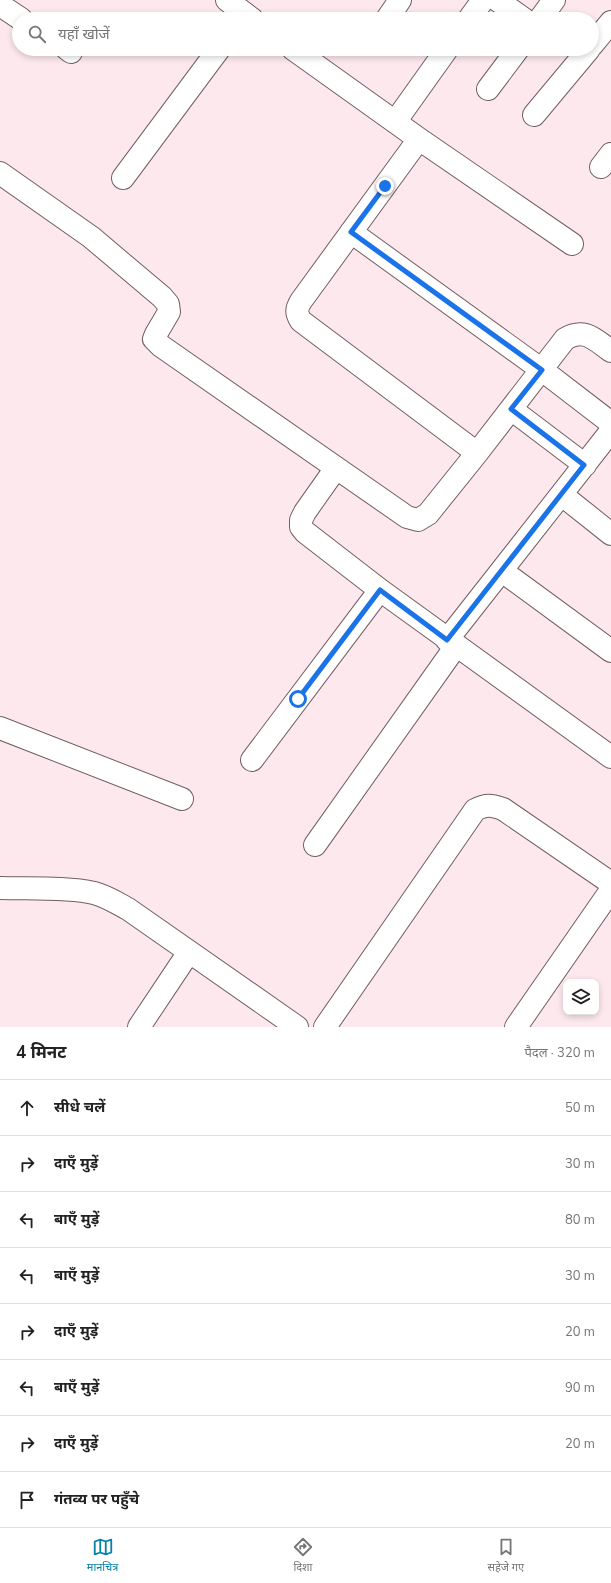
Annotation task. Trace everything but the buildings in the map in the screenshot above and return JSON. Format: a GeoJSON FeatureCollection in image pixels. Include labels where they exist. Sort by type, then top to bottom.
{"type":"FeatureCollection","features":[{"type":"Feature","properties":{"kind":"street"},"geometry":{"type":"LineString","coordinates":[[226,0],[240,12]]}},
{"type":"Feature","properties":{"kind":"street"},"geometry":{"type":"LineString","coordinates":[[392,12],[400,0]]}},
{"type":"Feature","properties":{"kind":"street"},"geometry":{"type":"LineString","coordinates":[[474,12],[483,0]]}},
{"type":"Feature","properties":{"kind":"street"},"geometry":{"type":"LineString","coordinates":[[497,0],[514,12]]}},
{"type":"Feature","properties":{"kind":"street"},"geometry":{"type":"LineString","coordinates":[[545,12],[554,0]]}},
{"type":"Feature","properties":{"kind":"street"},"geometry":{"type":"LineString","coordinates":[[0,5],[12,13]]}},
{"type":"Feature","properties":{"kind":"street"},"geometry":{"type":"LineString","coordinates":[[599,37],[611,22]]}},
{"type":"Feature","properties":{"kind":"street"},"geometry":{"type":"LineString","coordinates":[[123,178],[214,56]]}},
{"type":"Feature","properties":{"kind":"street"},"geometry":{"type":"LineString","coordinates":[[303,56],[419,139],[572,244]]}},
{"type":"Feature","properties":{"kind":"street"},"geometry":{"type":"LineString","coordinates":[[395,122],[443,56]]}},
{"type":"Feature","properties":{"kind":"street"},"geometry":{"type":"LineString","coordinates":[[488,89],[513,56]]}},
{"type":"Feature","properties":{"kind":"street"},"geometry":{"type":"LineString","coordinates":[[534,115],[583,56]]}},
{"type":"Feature","properties":{"kind":"street"},"geometry":{"type":"LineString","coordinates":[[419,139],[301,302],[297,308],[297,314],[301,321],[477,453]]}},
{"type":"Feature","properties":{"kind":"street"},"geometry":{"type":"LineString","coordinates":[[0,173],[91,236],[162,297],[168,304],[169,312],[154,340],[161,346],[407,518],[418,520],[428,514],[565,339],[572,335],[581,333],[590,336],[611,351]]}},
{"type":"Feature","properties":{"kind":"street"},"geometry":{"type":"LineString","coordinates":[[351,232],[542,370],[611,423]]}},
{"type":"Feature","properties":{"kind":"street"},"geometry":{"type":"LineString","coordinates":[[511,409],[584,465]]}},
{"type":"Feature","properties":{"kind":"street"},"geometry":{"type":"LineString","coordinates":[[315,845],[502,570],[611,431]]}},
{"type":"Feature","properties":{"kind":"street"},"geometry":{"type":"LineString","coordinates":[[336,468],[301,520],[301,527],[305,532],[452,643],[611,757]]}},
{"type":"Feature","properties":{"kind":"street"},"geometry":{"type":"LineString","coordinates":[[562,495],[611,534]]}},
{"type":"Feature","properties":{"kind":"street"},"geometry":{"type":"LineString","coordinates":[[502,570],[611,651]]}},
{"type":"Feature","properties":{"kind":"street"},"geometry":{"type":"LineString","coordinates":[[252,760],[380,590]]}},
{"type":"Feature","properties":{"kind":"street"},"geometry":{"type":"LineString","coordinates":[[0,728],[182,799]]}},
{"type":"Feature","properties":{"kind":"street"},"geometry":{"type":"LineString","coordinates":[[325,1027],[475,810],[483,806],[494,805],[503,809],[611,883]]}},
{"type":"Feature","properties":{"kind":"street"},"geometry":{"type":"LineString","coordinates":[[0,888],[71,890],[94,893],[110,899],[128,909],[297,1027]]}},
{"type":"Feature","properties":{"kind":"street"},"geometry":{"type":"LineString","coordinates":[[516,1027],[611,890]]}},
{"type":"Feature","properties":{"kind":"street"},"geometry":{"type":"LineString","coordinates":[[139,1027],[189,952]]}},
{"type":"Feature","properties":{"kind":"route"},"geometry":{"type":"LineString","coordinates":[[298,699],[380,590],[447,640],[584,465],[511,409],[542,370],[351,232],[385,186]]}}]}
